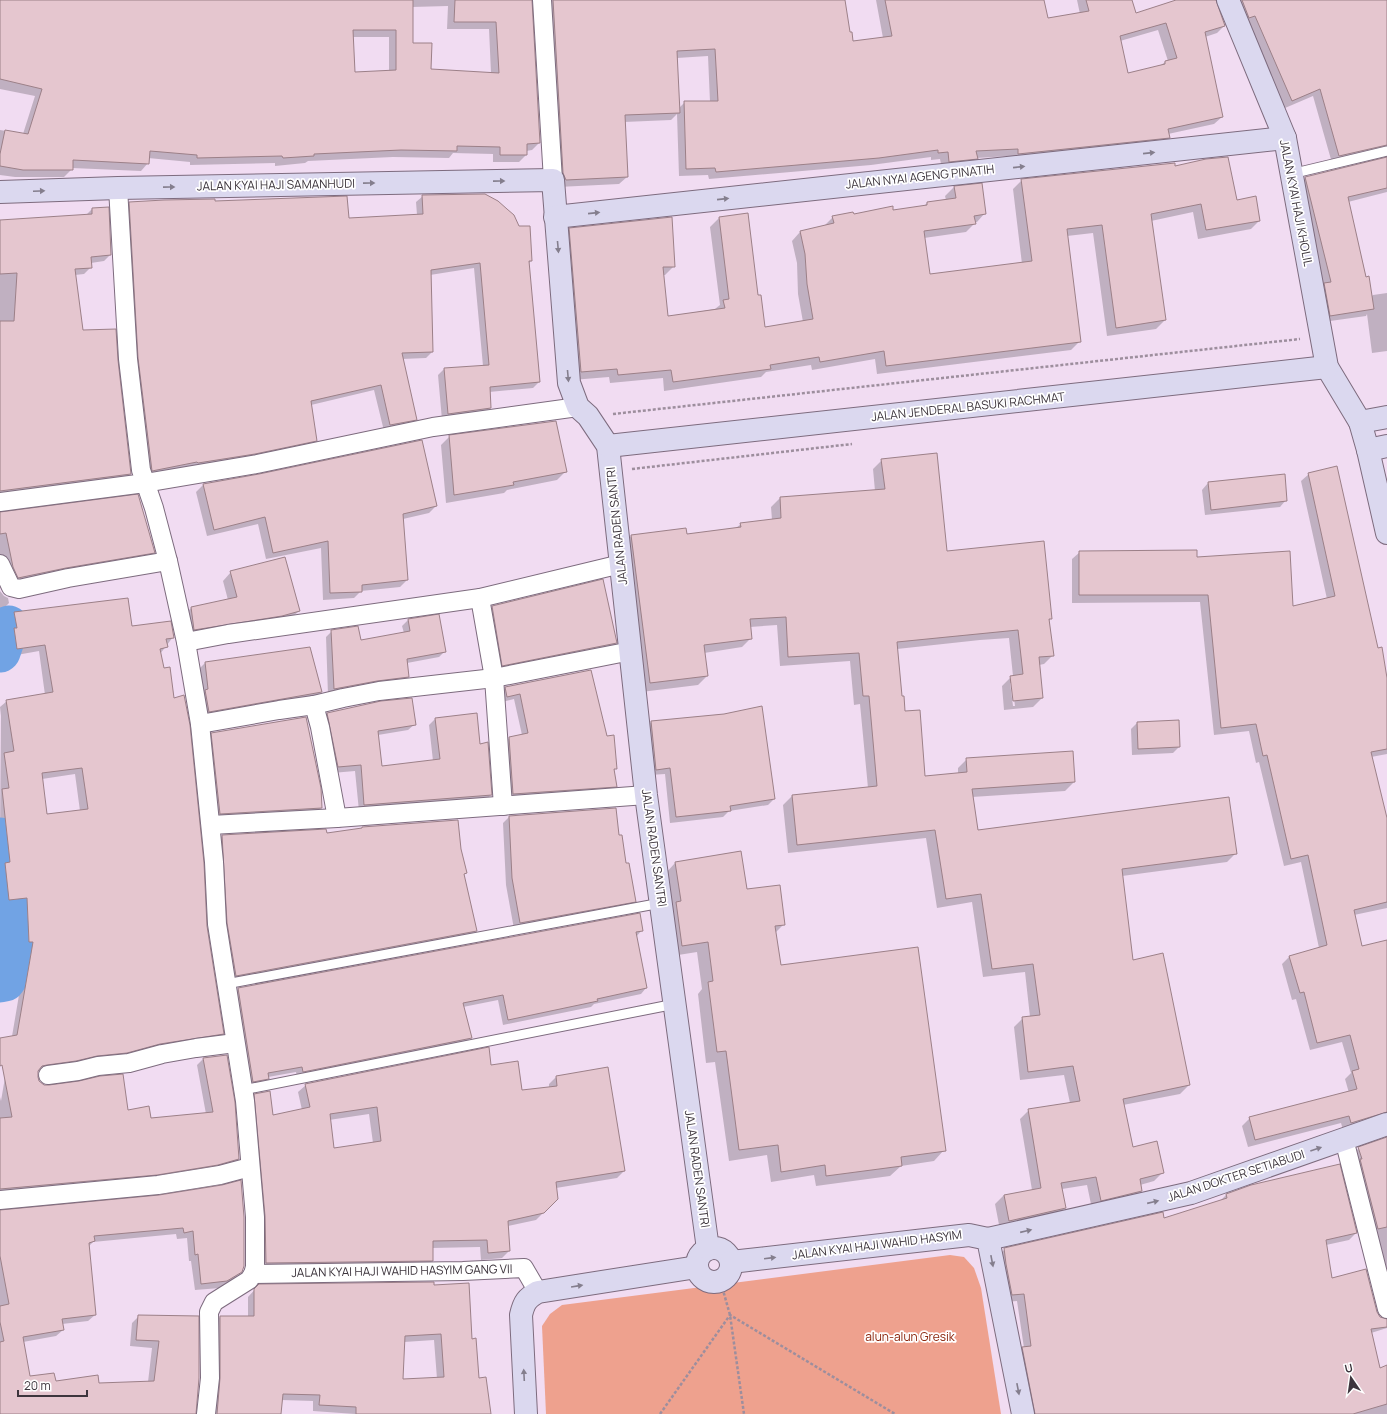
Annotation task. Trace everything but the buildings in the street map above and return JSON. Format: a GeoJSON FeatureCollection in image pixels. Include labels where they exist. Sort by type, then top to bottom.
{"type":"FeatureCollection","features":[{"type":"Feature","properties":{"kind":"main road","name":"JALAN KYAI HAJI KHOLIL"},"geometry":{"type":"LineString","coordinates":[[1228,0],[1285,138],[1327,367]]}},
{"type":"Feature","properties":{"kind":"main road","name":"JALAN NYAI AGENG PINATIH"},"geometry":{"type":"LineString","coordinates":[[555,217],[1285,138]]}},
{"type":"Feature","properties":{"kind":"main road","name":"JALAN KYAI HAJI SAMANHUDI"},"geometry":{"type":"LineString","coordinates":[[0,192],[118,188],[553,180]]}},
{"type":"Feature","properties":{"kind":"main road"},"geometry":{"type":"LineString","coordinates":[[553,180],[568,383],[583,412],[608,446]]}},
{"type":"Feature","properties":{"kind":"main road"},"geometry":{"type":"LineString","coordinates":[[1327,367],[1377,448],[1387,533]]}},
{"type":"Feature","properties":{"kind":"main road","name":"JALAN JENDERAL BASUKI RACHMAT"},"geometry":{"type":"LineString","coordinates":[[608,446],[1327,367]]}},
{"type":"Feature","properties":{"kind":"main road"},"geometry":{"type":"LineString","coordinates":[[1360,422],[1387,416]]}},
{"type":"Feature","properties":{"kind":"main road","name":"JALAN RADEN SANTRI"},"geometry":{"type":"LineString","coordinates":[[608,446],[646,795],[708,1249]]}},
{"type":"Feature","properties":{"kind":"main road","name":"JALAN DOKTER SETIABUDI"},"geometry":{"type":"LineString","coordinates":[[988,1239],[1191,1193],[1387,1124]]}},
{"type":"Feature","properties":{"kind":"main road","name":"JALAN KYAI HAJI WAHID HASYIM"},"geometry":{"type":"LineString","coordinates":[[726,1271],[969,1235],[988,1239]]}},
{"type":"Feature","properties":{"kind":"main road"},"geometry":{"type":"LineString","coordinates":[[988,1239],[1023,1414]]}},
{"type":"Feature","properties":{"kind":"main road"},"geometry":{"type":"LineString","coordinates":[[716,1248],[723,1250],[728,1255],[726,1271],[713,1282],[700,1274],[697,1267],[698,1260],[702,1253],[708,1249],[716,1248]]}},
{"type":"Feature","properties":{"kind":"main road"},"geometry":{"type":"LineString","coordinates":[[526,1414],[521,1315],[523,1305],[529,1297],[538,1292],[697,1267]]}},
{"type":"Feature","properties":{"kind":"street"},"geometry":{"type":"LineString","coordinates":[[542,0],[553,180]]}},
{"type":"Feature","properties":{"kind":"street"},"geometry":{"type":"LineString","coordinates":[[118,188],[128,359],[141,470],[154,508],[168,561],[186,642],[200,724],[211,825],[217,924],[243,1090],[255,1217],[255,1267],[253,1274],[248,1280],[214,1302],[209,1312],[210,1378],[206,1414]]}},
{"type":"Feature","properties":{"kind":"street"},"geometry":{"type":"LineString","coordinates":[[0,502],[145,483],[257,464],[433,427],[583,412]]}},
{"type":"Feature","properties":{"kind":"street"},"geometry":{"type":"LineString","coordinates":[[0,564],[11,587],[19,588],[168,561]]}},
{"type":"Feature","properties":{"kind":"street"},"geometry":{"type":"LineString","coordinates":[[186,642],[228,634],[480,598],[621,564]]}},
{"type":"Feature","properties":{"kind":"street"},"geometry":{"type":"LineString","coordinates":[[480,598],[494,678],[503,806]]}},
{"type":"Feature","properties":{"kind":"street"},"geometry":{"type":"LineString","coordinates":[[200,724],[314,705],[379,691],[494,678],[631,651]]}},
{"type":"Feature","properties":{"kind":"street"},"geometry":{"type":"LineString","coordinates":[[314,705],[320,727],[337,818]]}},
{"type":"Feature","properties":{"kind":"street"},"geometry":{"type":"LineString","coordinates":[[211,825],[337,818],[646,795]]}},
{"type":"Feature","properties":{"kind":"street"},"geometry":{"type":"LineString","coordinates":[[48,1075],[78,1071],[98,1066],[129,1063],[162,1054],[235,1043]]}},
{"type":"Feature","properties":{"kind":"street"},"geometry":{"type":"LineString","coordinates":[[1344,1139],[1387,1309]]}},
{"type":"Feature","properties":{"kind":"street"},"geometry":{"type":"LineString","coordinates":[[0,1200],[158,1185],[220,1176],[250,1167]]}},
{"type":"Feature","properties":{"kind":"street","name":"JALAN KYAI HAJI WAHID HASYIM GANG VII"},"geometry":{"type":"LineString","coordinates":[[253,1274],[463,1271],[524,1268],[538,1292]]}},
{"type":"Feature","properties":{"kind":"lane"},"geometry":{"type":"LineString","coordinates":[[1291,174],[1387,151]]}},
{"type":"Feature","properties":{"kind":"lane"},"geometry":{"type":"LineString","coordinates":[[226,984],[661,903]]}},
{"type":"Feature","properties":{"kind":"lane"},"geometry":{"type":"LineString","coordinates":[[243,1090],[675,1004]]}},
{"type":"Feature","properties":{"kind":"path"},"geometry":{"type":"LineString","coordinates":[[583,412],[1322,337]]}},
{"type":"Feature","properties":{"kind":"path"},"geometry":{"type":"LineString","coordinates":[[726,1271],[730,1315],[744,1414]]}},
{"type":"Feature","properties":{"kind":"path"},"geometry":{"type":"LineString","coordinates":[[660,1414],[730,1315]]}},
{"type":"Feature","properties":{"kind":"path"},"geometry":{"type":"LineString","coordinates":[[730,1315],[895,1414]]}},
{"type":"Feature","properties":{"kind":"green space","name":"alun-alun Gresik"},"geometry":{"type":"Polygon","coordinates":[[[950,1255],[964,1257],[974,1268],[981,1288],[1001,1414],[546,1414],[542,1326],[550,1314],[562,1305],[950,1255]]]}},
{"type":"Feature","properties":{"kind":"waterway"},"geometry":{"type":"LineString","coordinates":[[0,652],[9,626]]}},
{"type":"Feature","properties":{"kind":"waterway"},"geometry":{"type":"LineString","coordinates":[[0,838],[7,907],[20,959],[5,981],[0,982]]}}]}
